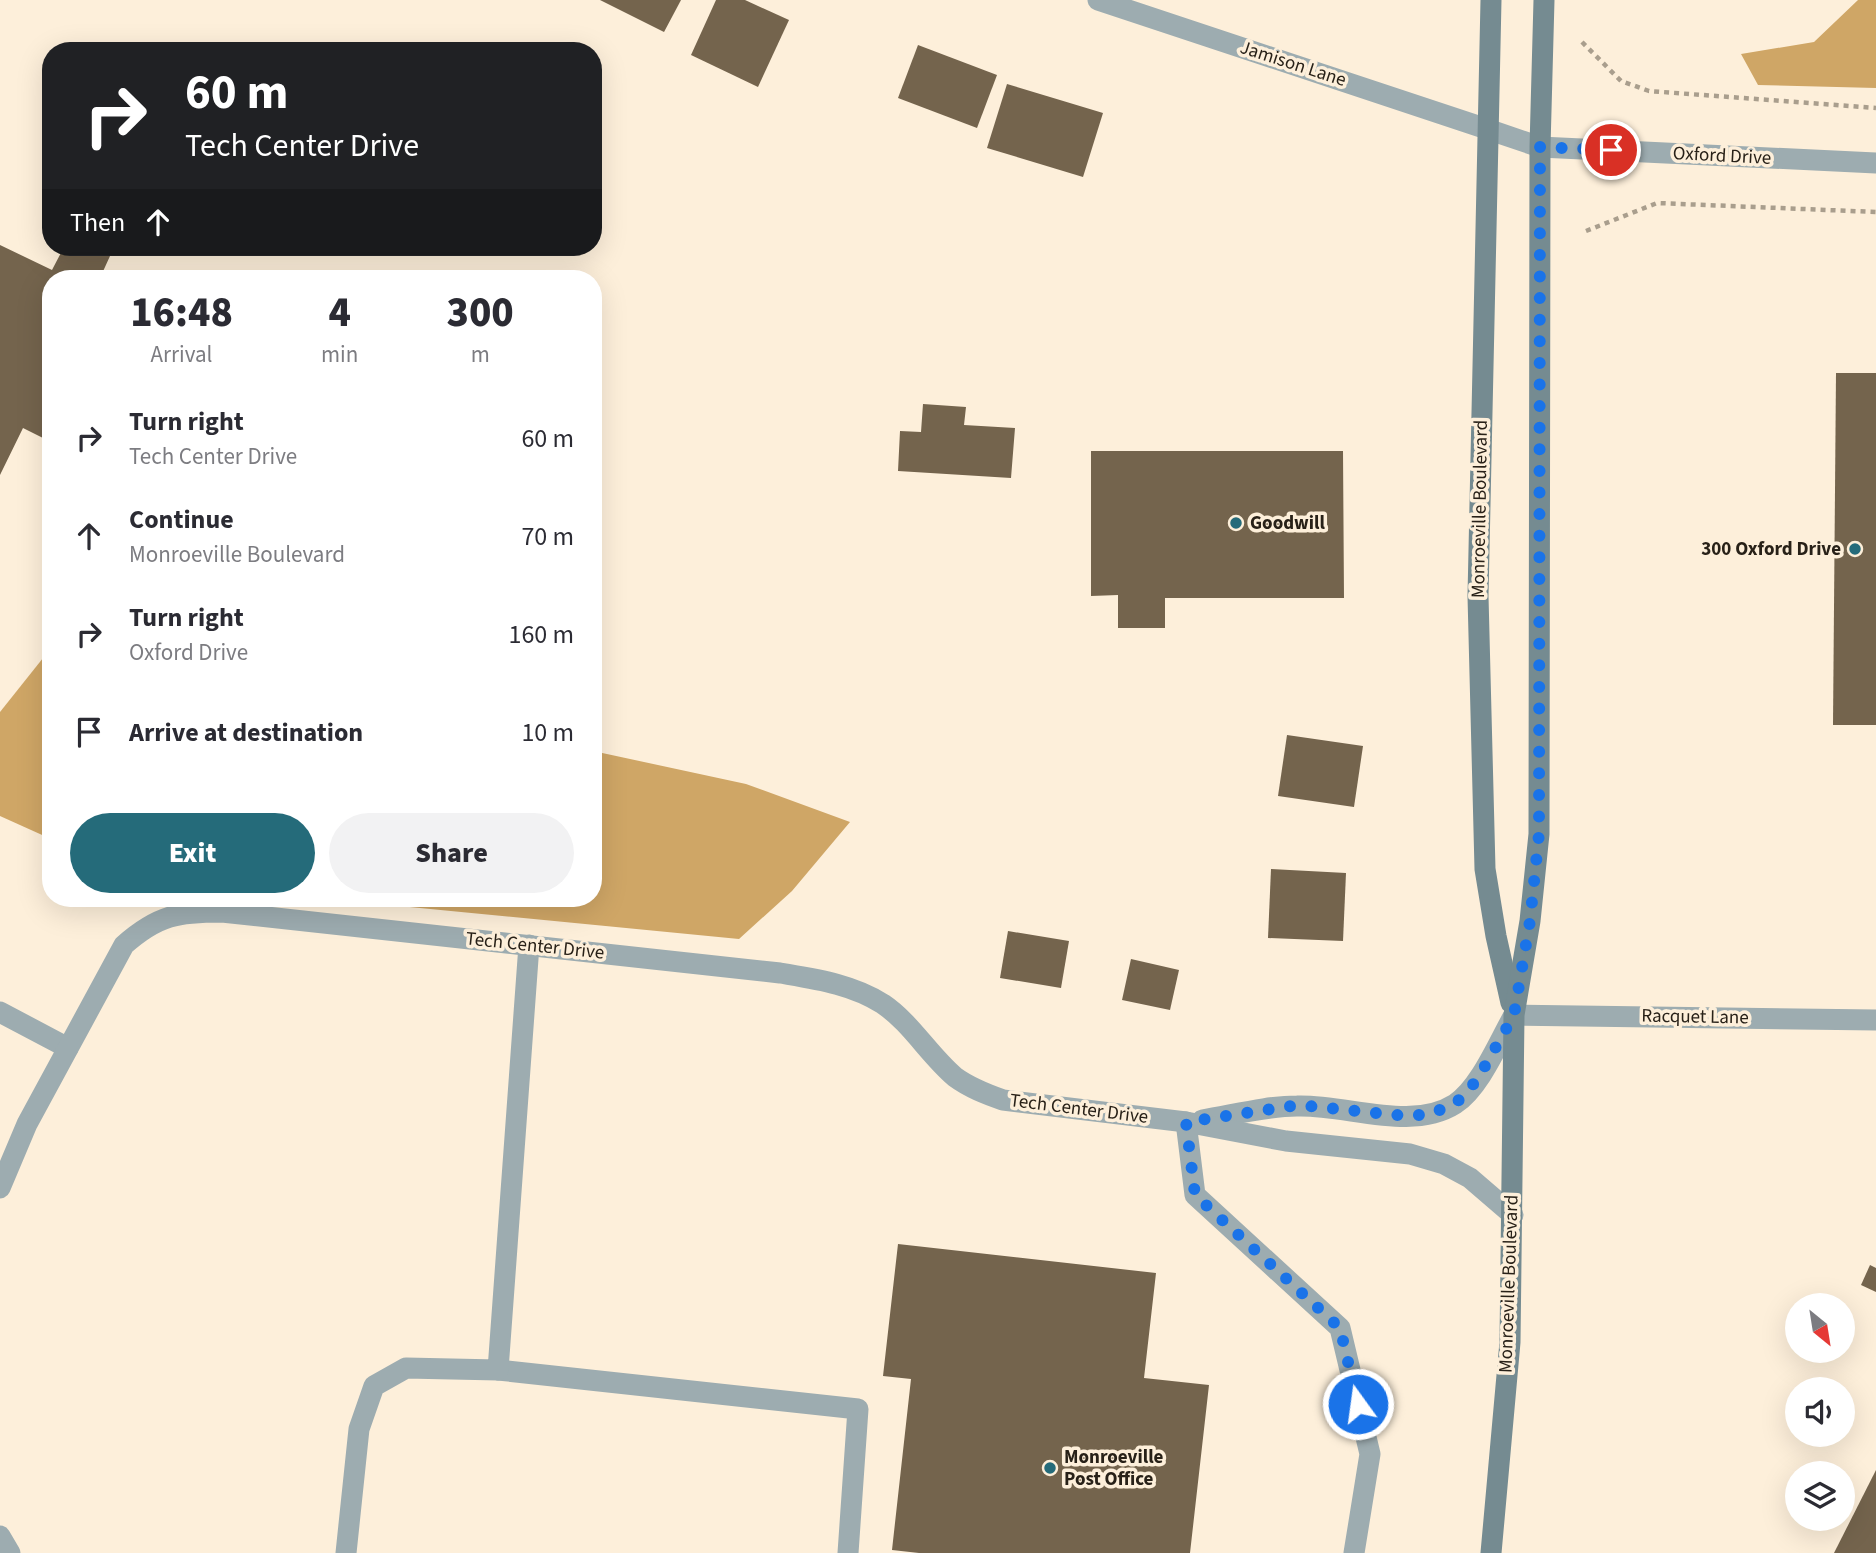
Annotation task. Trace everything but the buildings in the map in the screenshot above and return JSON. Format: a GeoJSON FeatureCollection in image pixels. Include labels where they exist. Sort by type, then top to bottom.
{"type":"FeatureCollection","features":[{"type":"Feature","properties":{"kind":"main road","name":"Monroeville Boulevard"},"geometry":{"type":"LineString","coordinates":[[1491,0],[1478,596],[1485,869],[1496,936],[1514,1015]]}},
{"type":"Feature","properties":{"kind":"main road","name":"Monroeville Boulevard"},"geometry":{"type":"LineString","coordinates":[[1491,1553],[1510,1342],[1514,1015],[1530,921],[1539,834],[1540,147],[1544,0]]}},
{"type":"Feature","properties":{"kind":"street","name":"Jamison Lane"},"geometry":{"type":"LineString","coordinates":[[1098,0],[1487,129]]}},
{"type":"Feature","properties":{"kind":"street","name":"Oxford Drive"},"geometry":{"type":"LineString","coordinates":[[1487,129],[1540,147],[1876,163]]}},
{"type":"Feature","properties":{"kind":"street","name":"Tech Center Drive"},"geometry":{"type":"LineString","coordinates":[[0,1188],[27,1125],[124,945],[142,929],[163,917],[187,912],[222,912],[780,972],[836,983],[882,1004],[901,1019],[955,1076],[980,1092],[1003,1100],[1186,1122],[1286,1141],[1410,1153],[1444,1164],[1471,1178],[1513,1215]]}},
{"type":"Feature","properties":{"kind":"street"},"geometry":{"type":"LineString","coordinates":[[498,1370],[529,945]]}},
{"type":"Feature","properties":{"kind":"street"},"geometry":{"type":"LineString","coordinates":[[0,1012],[68,1048]]}},
{"type":"Feature","properties":{"kind":"street","name":"Racquet Lane"},"geometry":{"type":"LineString","coordinates":[[1514,1015],[1876,1020]]}},
{"type":"Feature","properties":{"kind":"street","name":"Tech Center Drive"},"geometry":{"type":"LineString","coordinates":[[1186,1122],[1298,1105],[1406,1116],[1430,1114],[1456,1103],[1477,1080],[1514,1015]]}},
{"type":"Feature","properties":{"kind":"street"},"geometry":{"type":"LineString","coordinates":[[1186,1122],[1195,1195],[1340,1328],[1370,1454],[1354,1553]]}},
{"type":"Feature","properties":{"kind":"street"},"geometry":{"type":"LineString","coordinates":[[346,1553],[359,1429],[374,1386],[406,1368],[498,1370],[858,1409],[848,1553]]}},
{"type":"Feature","properties":{"kind":"street"},"geometry":{"type":"LineString","coordinates":[[0,1536],[10,1553]]}},
{"type":"Feature","properties":{"kind":"path"},"geometry":{"type":"LineString","coordinates":[[1582,42],[1620,81],[1648,91],[1876,108]]}},
{"type":"Feature","properties":{"kind":"path"},"geometry":{"type":"LineString","coordinates":[[1586,231],[1657,203],[1876,212]]}},
{"type":"Feature","properties":{"kind":"shaded area"},"geometry":{"type":"Polygon","coordinates":[[[1858,0],[1876,0],[1876,88],[1758,85],[1741,54],[1814,42],[1858,0]]]}},
{"type":"Feature","properties":{"kind":"shaded area"},"geometry":{"type":"Polygon","coordinates":[[[42,659],[42,835],[0,816],[0,712],[42,659]]]}},
{"type":"Feature","properties":{"kind":"shaded area"},"geometry":{"type":"Polygon","coordinates":[[[602,753],[746,784],[850,822],[792,891],[739,939],[410,907],[602,907],[602,753]]]}},
{"type":"Feature","properties":{"kind":"place","name":"Goodwill"},"geometry":{"type":"Point","coordinates":[1236,523]}},
{"type":"Feature","properties":{"kind":"place","name":"300 Oxford Drive"},"geometry":{"type":"Point","coordinates":[1855,549]}},
{"type":"Feature","properties":{"kind":"place","name":"Monroeville Post Office"},"geometry":{"type":"Point","coordinates":[1050,1468]}},
{"type":"Feature","properties":{"kind":"route"},"geometry":{"type":"LineString","coordinates":[[1358,1404],[1340,1328],[1195,1195],[1186,1122],[1298,1105],[1406,1116],[1430,1114],[1456,1103],[1477,1080],[1514,1015],[1530,921],[1539,834],[1540,147],[1611,150]]}}]}
